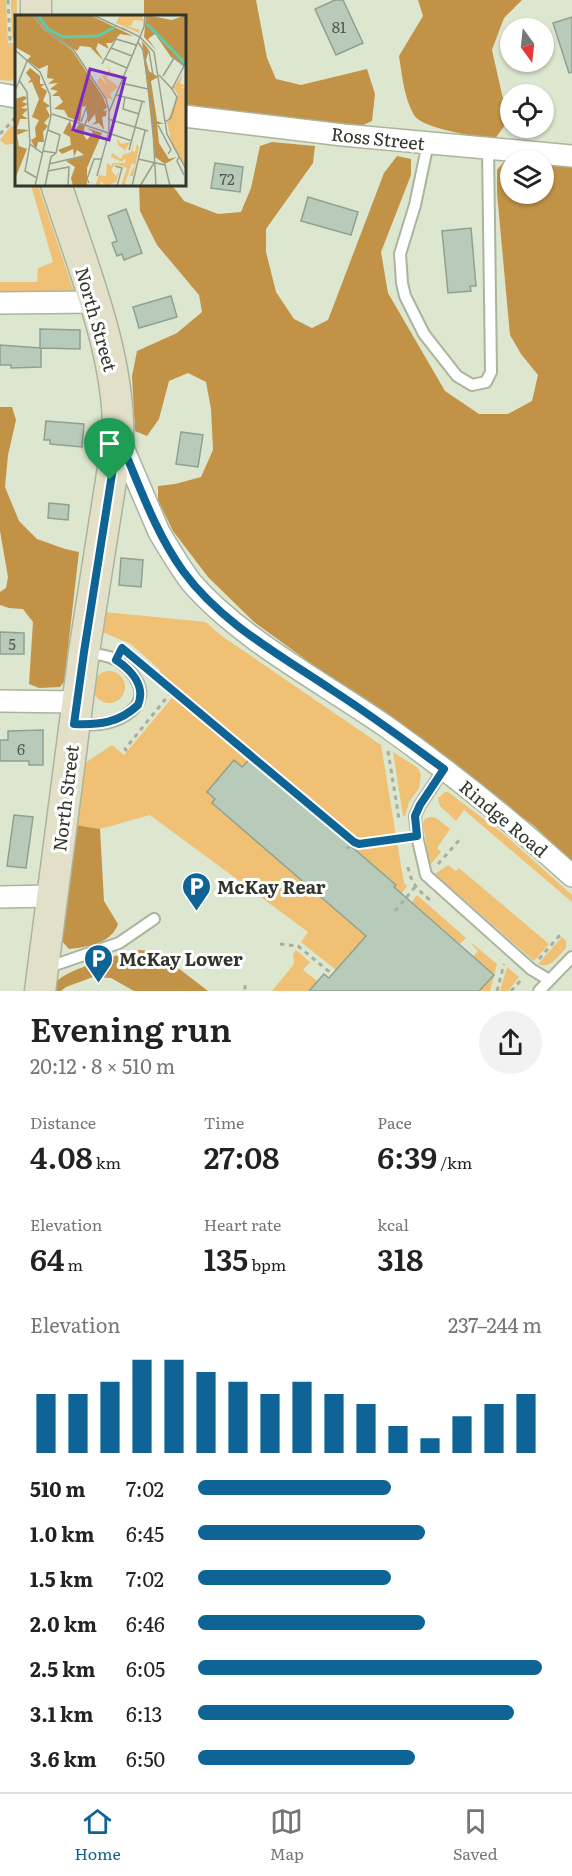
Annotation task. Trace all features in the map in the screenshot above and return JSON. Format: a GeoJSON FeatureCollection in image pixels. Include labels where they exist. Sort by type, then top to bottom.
{"type":"FeatureCollection","features":[{"type":"Feature","properties":{"kind":"street"},"geometry":{"type":"LineString","coordinates":[[0,94],[15,97]]}},
{"type":"Feature","properties":{"kind":"street","name":"Ross Street"},"geometry":{"type":"LineString","coordinates":[[186,116],[572,156]]}},
{"type":"Feature","properties":{"kind":"street","name":"North Street"},"geometry":{"type":"LineString","coordinates":[[41,980],[84,652],[118,436],[113,372],[94,302],[57,186]]}},
{"type":"Feature","properties":{"kind":"street"},"geometry":{"type":"LineString","coordinates":[[0,303],[94,302]]}},
{"type":"Feature","properties":{"kind":"street","name":"Rindge Road"},"geometry":{"type":"LineString","coordinates":[[118,436],[159,532],[184,572],[206,597],[250,635],[444,769],[493,807],[572,876]]}},
{"type":"Feature","properties":{"kind":"street"},"geometry":{"type":"LineString","coordinates":[[0,701],[76,713]]}},
{"type":"Feature","properties":{"kind":"street"},"geometry":{"type":"LineString","coordinates":[[0,897],[52,896]]}},
{"type":"Feature","properties":{"kind":"lane"},"geometry":{"type":"LineString","coordinates":[[428,142],[415,206],[400,254],[402,284],[413,315],[424,334],[457,376],[472,385],[486,382],[491,372],[488,148]]}},
{"type":"Feature","properties":{"kind":"lane"},"geometry":{"type":"LineString","coordinates":[[76,713],[108,723],[134,709],[140,697],[137,681],[124,666],[107,657],[84,652]]}},
{"type":"Feature","properties":{"kind":"lane"},"geometry":{"type":"LineString","coordinates":[[444,769],[415,816],[424,868],[429,879],[508,949],[549,980]]}},
{"type":"Feature","properties":{"kind":"lane"},"geometry":{"type":"LineString","coordinates":[[41,980],[119,943],[154,919]]}},
{"type":"Feature","properties":{"kind":"lane"},"geometry":{"type":"LineString","coordinates":[[539,991],[572,957]]}},
{"type":"Feature","properties":{"kind":"path"},"geometry":{"type":"LineString","coordinates":[[8,0],[10,41],[15,41]]}},
{"type":"Feature","properties":{"kind":"path"},"geometry":{"type":"LineString","coordinates":[[0,134],[15,118]]}},
{"type":"Feature","properties":{"kind":"path"},"geometry":{"type":"LineString","coordinates":[[147,669],[354,842],[359,844],[417,836]]}},
{"type":"Feature","properties":{"kind":"path"},"geometry":{"type":"LineString","coordinates":[[127,751],[125,749],[172,691]]}},
{"type":"Feature","properties":{"kind":"path"},"geometry":{"type":"LineString","coordinates":[[432,870],[462,837]]}},
{"type":"Feature","properties":{"kind":"path"},"geometry":{"type":"LineString","coordinates":[[347,849],[354,842]]}},
{"type":"Feature","properties":{"kind":"path"},"geometry":{"type":"LineString","coordinates":[[395,911],[419,882]]}},
{"type":"Feature","properties":{"kind":"path"},"geometry":{"type":"LineString","coordinates":[[537,962],[560,935]]}},
{"type":"Feature","properties":{"kind":"path"},"geometry":{"type":"LineString","coordinates":[[280,944],[298,946],[332,974]]}},
{"type":"Feature","properties":{"kind":"path"},"geometry":{"type":"LineString","coordinates":[[497,991],[508,949]]}},
{"type":"Feature","properties":{"kind":"path"},"geometry":{"type":"LineString","coordinates":[[511,991],[525,975]]}},
{"type":"Feature","properties":{"kind":"path"},"geometry":{"type":"LineString","coordinates":[[245,986],[245,991]]}},
{"type":"Feature","properties":{"kind":"shaded area"},"geometry":{"type":"Polygon","coordinates":[[[0,0],[6,0],[8,43],[15,43],[15,77],[11,81],[0,80],[0,0]]]}},
{"type":"Feature","properties":{"kind":"shaded area"},"geometry":{"type":"Polygon","coordinates":[[[11,0],[17,0],[15,39],[12,39],[11,0]]]}},
{"type":"Feature","properties":{"kind":"shaded area"},"geometry":{"type":"Polygon","coordinates":[[[144,0],[256,0],[267,58],[276,79],[301,85],[367,69],[375,94],[372,121],[357,128],[186,107],[186,15],[144,15],[144,0]]]}},
{"type":"Feature","properties":{"kind":"shaded area"},"geometry":{"type":"Polygon","coordinates":[[[418,0],[522,0],[504,18],[500,18],[500,29],[492,50],[500,86],[500,132],[494,140],[438,128],[419,120],[414,115],[402,79],[399,56],[423,16],[418,0]]]}},
{"type":"Feature","properties":{"kind":"shaded area"},"geometry":{"type":"Polygon","coordinates":[[[11,126],[15,127],[15,143],[6,145],[0,140],[11,126]]]}},
{"type":"Feature","properties":{"kind":"shaded area"},"geometry":{"type":"Polygon","coordinates":[[[272,142],[315,146],[313,163],[266,229],[266,252],[276,292],[294,319],[312,328],[328,320],[384,173],[397,156],[411,159],[411,175],[381,252],[388,293],[445,391],[479,414],[508,414],[532,401],[538,375],[521,354],[510,335],[497,193],[497,170],[500,166],[500,204],[554,204],[554,162],[572,164],[572,861],[533,825],[254,622],[208,577],[173,531],[158,500],[158,486],[201,477],[213,450],[211,409],[206,382],[188,373],[169,381],[159,419],[147,436],[135,431],[132,376],[137,351],[177,333],[202,312],[199,295],[157,245],[140,211],[139,186],[173,186],[184,201],[218,214],[241,212],[251,188],[260,146],[272,142]]]}},
{"type":"Feature","properties":{"kind":"shaded area"},"geometry":{"type":"Polygon","coordinates":[[[31,186],[38,186],[74,292],[0,295],[0,282],[37,282],[38,268],[53,262],[31,186]]]}},
{"type":"Feature","properties":{"kind":"shaded area"},"geometry":{"type":"Polygon","coordinates":[[[0,407],[12,407],[16,420],[8,455],[5,487],[19,521],[37,539],[79,552],[64,682],[60,687],[39,688],[29,684],[33,622],[23,609],[0,605],[0,592],[6,588],[8,577],[0,531],[0,407]]]}},
{"type":"Feature","properties":{"kind":"shaded area"},"geometry":{"type":"Polygon","coordinates":[[[104,612],[206,622],[219,634],[381,745],[396,836],[359,842],[297,789],[292,795],[250,759],[242,767],[234,761],[207,792],[215,799],[212,803],[366,936],[336,970],[301,942],[308,932],[150,815],[100,829],[76,825],[85,763],[112,745],[124,755],[177,692],[161,678],[160,670],[131,644],[102,632],[104,612]]]}},
{"type":"Feature","properties":{"kind":"shaded area"},"geometry":{"type":"Polygon","coordinates":[[[109,671],[121,675],[125,687],[121,699],[109,703],[97,699],[93,687],[97,675],[109,671]]]}},
{"type":"Feature","properties":{"kind":"shaded area"},"geometry":{"type":"Polygon","coordinates":[[[393,752],[418,768],[421,775],[419,788],[409,802],[405,816],[403,816],[393,752]]]}},
{"type":"Feature","properties":{"kind":"shaded area"},"geometry":{"type":"Polygon","coordinates":[[[445,792],[505,835],[572,895],[572,902],[464,810],[456,821],[440,806],[438,798],[445,792]]]}},
{"type":"Feature","properties":{"kind":"shaded area"},"geometry":{"type":"Polygon","coordinates":[[[436,818],[450,829],[437,848],[441,852],[430,865],[423,824],[425,819],[436,818]]]}},
{"type":"Feature","properties":{"kind":"shaded area"},"geometry":{"type":"Polygon","coordinates":[[[76,825],[100,829],[104,901],[118,924],[115,931],[104,940],[69,949],[61,940],[76,825]]]}},
{"type":"Feature","properties":{"kind":"shaded area"},"geometry":{"type":"Polygon","coordinates":[[[397,842],[404,883],[407,886],[393,905],[385,899],[396,885],[356,851],[362,847],[397,842]]]}},
{"type":"Feature","properties":{"kind":"shaded area"},"geometry":{"type":"Polygon","coordinates":[[[448,865],[456,871],[459,868],[549,944],[534,961],[435,874],[448,865]]]}},
{"type":"Feature","properties":{"kind":"shaded area"},"geometry":{"type":"Polygon","coordinates":[[[417,895],[466,938],[460,944],[412,902],[417,895]]]}},
{"type":"Feature","properties":{"kind":"shaded area"},"geometry":{"type":"Polygon","coordinates":[[[562,937],[566,941],[566,948],[550,964],[538,964],[562,937]]]}},
{"type":"Feature","properties":{"kind":"shaded area"},"geometry":{"type":"Polygon","coordinates":[[[473,944],[497,964],[490,991],[479,991],[493,975],[473,957],[478,951],[473,944]]]}},
{"type":"Feature","properties":{"kind":"shaded area"},"geometry":{"type":"Polygon","coordinates":[[[138,950],[156,951],[208,991],[134,991],[111,978],[93,977],[61,991],[52,991],[56,982],[71,972],[138,950]]]}},
{"type":"Feature","properties":{"kind":"shaded area"},"geometry":{"type":"Polygon","coordinates":[[[296,950],[310,962],[303,970],[317,981],[309,991],[272,991],[294,964],[293,954],[296,950]]]}},
{"type":"Feature","properties":{"kind":"shaded area"},"geometry":{"type":"Polygon","coordinates":[[[507,967],[519,977],[508,991],[500,991],[507,967]]]}},
{"type":"Feature","properties":{"kind":"building"},"geometry":{"type":"Polygon","coordinates":[[[335,0],[343,0],[363,43],[336,55],[315,9],[335,0]]]}},
{"type":"Feature","properties":{"kind":"building"},"geometry":{"type":"Polygon","coordinates":[[[572,17],[572,72],[569,73],[554,26],[554,23],[572,17]]]}},
{"type":"Feature","properties":{"kind":"building"},"geometry":{"type":"Polygon","coordinates":[[[215,163],[243,167],[240,192],[211,188],[215,163]]]}},
{"type":"Feature","properties":{"kind":"building"},"geometry":{"type":"Polygon","coordinates":[[[308,197],[358,212],[351,235],[301,221],[308,197]]]}},
{"type":"Feature","properties":{"kind":"building"},"geometry":{"type":"Polygon","coordinates":[[[126,209],[142,253],[124,260],[122,254],[117,256],[112,243],[117,241],[108,216],[126,209]]]}},
{"type":"Feature","properties":{"kind":"building"},"geometry":{"type":"Polygon","coordinates":[[[471,228],[476,286],[470,286],[471,291],[448,293],[442,231],[471,228]]]}},
{"type":"Feature","properties":{"kind":"building"},"geometry":{"type":"Polygon","coordinates":[[[171,296],[177,317],[139,328],[133,307],[171,296]]]}},
{"type":"Feature","properties":{"kind":"building"},"geometry":{"type":"Polygon","coordinates":[[[40,329],[80,330],[80,349],[41,348],[41,367],[11,368],[11,365],[0,365],[0,345],[40,348],[40,329]]]}},
{"type":"Feature","properties":{"kind":"building"},"geometry":{"type":"Polygon","coordinates":[[[46,421],[84,424],[82,447],[50,444],[50,440],[44,440],[46,421]]]}},
{"type":"Feature","properties":{"kind":"building"},"geometry":{"type":"Polygon","coordinates":[[[181,432],[203,435],[198,467],[176,464],[181,432]]]}},
{"type":"Feature","properties":{"kind":"building"},"geometry":{"type":"Polygon","coordinates":[[[49,503],[69,505],[68,520],[48,518],[49,503]]]}},
{"type":"Feature","properties":{"kind":"building"},"geometry":{"type":"Polygon","coordinates":[[[121,558],[143,560],[141,587],[119,585],[121,558]]]}},
{"type":"Feature","properties":{"kind":"building"},"geometry":{"type":"Polygon","coordinates":[[[0,632],[24,633],[24,654],[0,654],[0,632]]]}},
{"type":"Feature","properties":{"kind":"building"},"geometry":{"type":"Polygon","coordinates":[[[43,730],[43,765],[29,765],[29,761],[0,761],[0,740],[8,740],[8,731],[43,730]]]}},
{"type":"Feature","properties":{"kind":"building"},"geometry":{"type":"Polygon","coordinates":[[[250,759],[396,885],[394,887],[494,975],[479,991],[309,991],[324,974],[329,978],[366,936],[212,803],[215,799],[207,792],[234,760],[242,767],[250,759]]]}},
{"type":"Feature","properties":{"kind":"building"},"geometry":{"type":"Polygon","coordinates":[[[14,815],[33,817],[26,868],[7,866],[14,815]]]}},
{"type":"Feature","properties":{"kind":"place","name":"McKay Rear"},"geometry":{"type":"Point","coordinates":[196,912]}},
{"type":"Feature","properties":{"kind":"place","name":"McKay Lower"},"geometry":{"type":"Point","coordinates":[98,984]}},
{"type":"Feature","properties":{"kind":"route"},"geometry":{"type":"LineString","coordinates":[[118,436],[159,532],[193,584],[218,609],[250,635],[384,725],[444,769],[415,816],[417,836],[359,844],[354,842],[122,648],[116,660],[137,681],[140,692],[138,705],[108,723],[74,724],[110,480],[118,436]]}}]}
